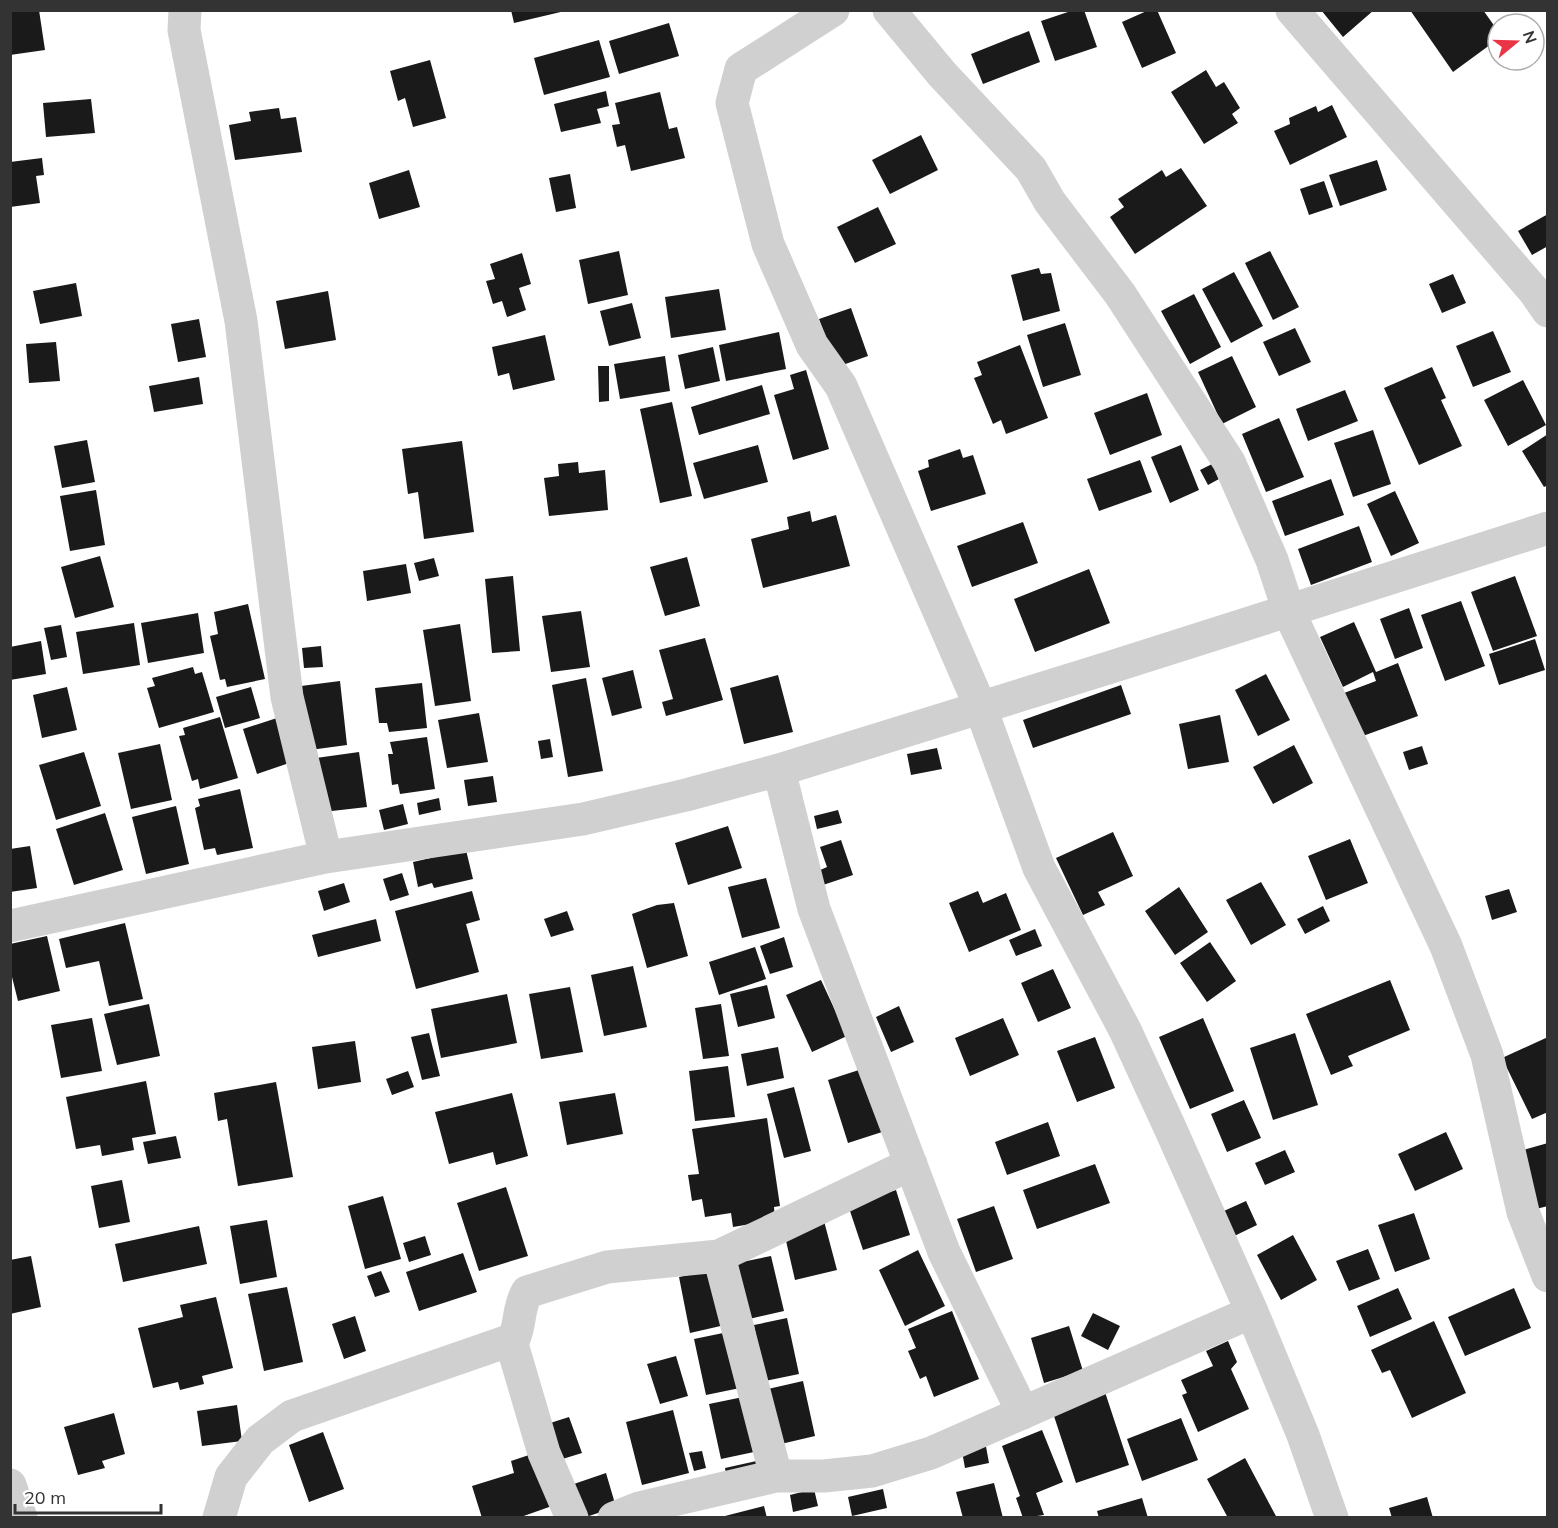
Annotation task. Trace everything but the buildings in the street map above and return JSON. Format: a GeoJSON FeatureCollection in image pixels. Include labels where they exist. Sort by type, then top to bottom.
{"type":"FeatureCollection","features":[{"type":"Feature","properties":{"kind":"street"},"geometry":{"type":"LineString","coordinates":[[185,10],[184,30],[241,321],[287,697],[326,857]]}},
{"type":"Feature","properties":{"kind":"street"},"geometry":{"type":"LineString","coordinates":[[833,10],[741,69],[732,103],[768,244],[812,345],[840,386],[980,706],[1039,868],[1125,1030],[1252,1312],[1303,1435],[1332,1518]]}},
{"type":"Feature","properties":{"kind":"street"},"geometry":{"type":"LineString","coordinates":[[889,10],[942,74],[1031,170],[1050,202],[1120,294],[1229,462],[1272,560],[1289,612],[1446,946],[1487,1055],[1523,1212],[1548,1276]]}},
{"type":"Feature","properties":{"kind":"street"},"geometry":{"type":"LineString","coordinates":[[1292,10],[1534,291],[1548,311]]}},
{"type":"Feature","properties":{"kind":"street"},"geometry":{"type":"LineString","coordinates":[[10,926],[326,857],[583,819],[779,770],[1289,612],[1548,528]]}},
{"type":"Feature","properties":{"kind":"street"},"geometry":{"type":"LineString","coordinates":[[779,770],[814,909],[944,1251],[1023,1413]]}},
{"type":"Feature","properties":{"kind":"street"},"geometry":{"type":"LineString","coordinates":[[219,1518],[231,1477],[260,1440],[292,1416],[514,1340],[520,1324],[519,1307],[527,1292],[607,1267],[719,1256],[911,1164]]}},
{"type":"Feature","properties":{"kind":"street"},"geometry":{"type":"LineString","coordinates":[[719,1256],[776,1476]]}},
{"type":"Feature","properties":{"kind":"street"},"geometry":{"type":"LineString","coordinates":[[614,1518],[639,1508],[776,1476],[824,1476],[872,1471],[931,1453],[1252,1312]]}},
{"type":"Feature","properties":{"kind":"street"},"geometry":{"type":"LineString","coordinates":[[511,1341],[544,1453],[572,1518]]}},
{"type":"Feature","properties":{"kind":"street"},"geometry":{"type":"LineString","coordinates":[[10,1485],[21,1518]]}}]}
